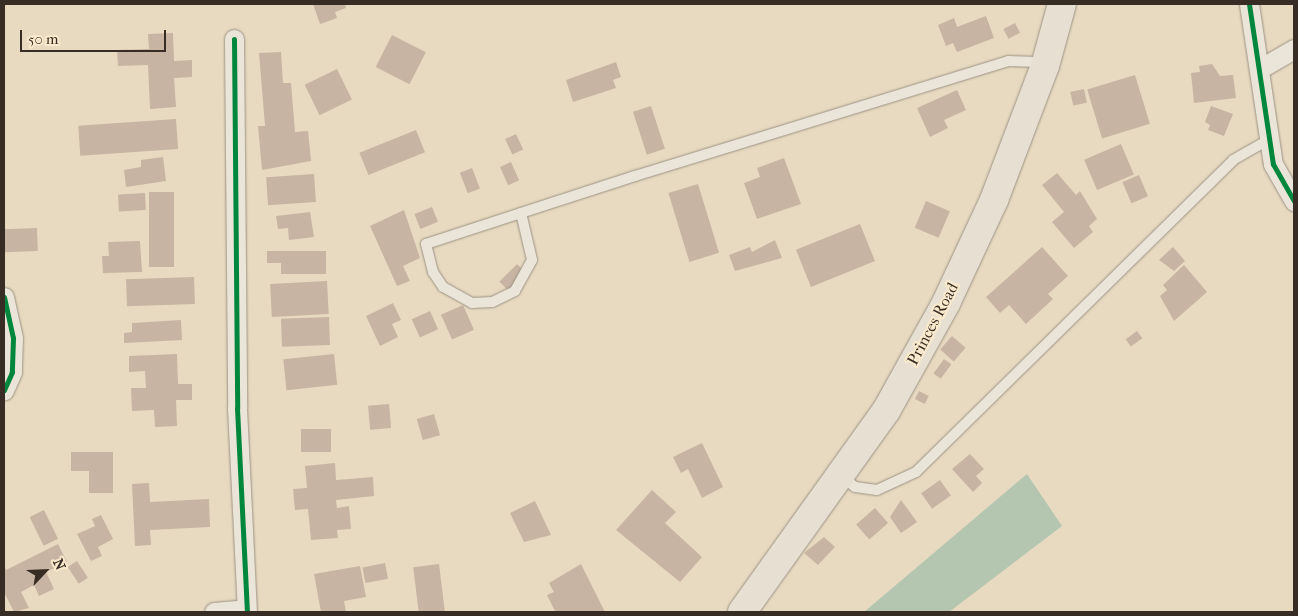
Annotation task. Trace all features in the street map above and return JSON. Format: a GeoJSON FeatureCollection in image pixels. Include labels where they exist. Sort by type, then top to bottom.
{"type":"FeatureCollection","features":[{"type":"Feature","properties":{"kind":"main road","name":"Princes Road"},"geometry":{"type":"LineString","coordinates":[[742,612],[886,411],[946,303],[994,200],[1046,62],[1062,4]]}},
{"type":"Feature","properties":{"kind":"street"},"geometry":{"type":"LineString","coordinates":[[1248,4],[1261,68],[1273,164],[1294,201]]}},
{"type":"Feature","properties":{"kind":"street"},"geometry":{"type":"LineString","coordinates":[[214,612],[247,611],[237,408],[234,39]]}},
{"type":"Feature","properties":{"kind":"street"},"geometry":{"type":"LineString","coordinates":[[1261,68],[1294,49]]}},
{"type":"Feature","properties":{"kind":"street"},"geometry":{"type":"LineString","coordinates":[[4,298],[13,338],[12,372],[4,390]]}},
{"type":"Feature","properties":{"kind":"lane"},"geometry":{"type":"LineString","coordinates":[[522,213],[532,260],[515,291],[492,302],[472,303],[443,287],[433,272],[426,244],[522,213],[1008,61],[1046,62]]}},
{"type":"Feature","properties":{"kind":"lane"},"geometry":{"type":"LineString","coordinates":[[841,476],[855,487],[877,490],[916,472],[1226,167],[1270,139]]}},
{"type":"Feature","properties":{"kind":"shaded area"},"geometry":{"type":"Polygon","coordinates":[[[1027,474],[1062,526],[949,612],[864,612],[1027,474]]]}},
{"type":"Feature","properties":{"kind":"building"},"geometry":{"type":"Polygon","coordinates":[[[313,4],[345,4],[346,8],[335,12],[337,18],[320,24],[313,4]]]}},
{"type":"Feature","properties":{"kind":"building"},"geometry":{"type":"Polygon","coordinates":[[[986,16],[994,38],[957,52],[953,43],[946,46],[938,25],[954,18],[957,27],[986,16]]]}},
{"type":"Feature","properties":{"kind":"building"},"geometry":{"type":"Polygon","coordinates":[[[1015,23],[1020,33],[1008,39],[1003,29],[1015,23]]]}},
{"type":"Feature","properties":{"kind":"building"},"geometry":{"type":"Polygon","coordinates":[[[173,33],[174,61],[192,60],[192,77],[174,78],[176,107],[150,109],[148,65],[118,66],[117,50],[149,49],[148,34],[173,33]]]}},
{"type":"Feature","properties":{"kind":"building"},"geometry":{"type":"Polygon","coordinates":[[[392,35],[426,52],[410,84],[376,67],[392,35]]]}},
{"type":"Feature","properties":{"kind":"building"},"geometry":{"type":"Polygon","coordinates":[[[281,52],[283,83],[291,83],[295,132],[308,131],[311,161],[262,170],[258,126],[265,126],[259,53],[281,52]]]}},
{"type":"Feature","properties":{"kind":"building"},"geometry":{"type":"Polygon","coordinates":[[[616,62],[621,77],[613,80],[616,88],[573,102],[566,80],[616,62]]]}},
{"type":"Feature","properties":{"kind":"building"},"geometry":{"type":"Polygon","coordinates":[[[1212,64],[1220,76],[1233,75],[1236,98],[1194,103],[1191,73],[1200,72],[1199,66],[1212,64]]]}},
{"type":"Feature","properties":{"kind":"building"},"geometry":{"type":"Polygon","coordinates":[[[337,69],[352,100],[320,115],[305,85],[337,69]]]}},
{"type":"Feature","properties":{"kind":"building"},"geometry":{"type":"Polygon","coordinates":[[[1135,75],[1150,124],[1102,138],[1087,90],[1135,75]]]}},
{"type":"Feature","properties":{"kind":"building"},"geometry":{"type":"Polygon","coordinates":[[[1084,89],[1087,103],[1073,106],[1070,92],[1084,89]]]}},
{"type":"Feature","properties":{"kind":"building"},"geometry":{"type":"Polygon","coordinates":[[[957,90],[966,110],[944,120],[948,128],[930,137],[917,108],[957,90]]]}},
{"type":"Feature","properties":{"kind":"building"},"geometry":{"type":"Polygon","coordinates":[[[651,106],[665,149],[647,155],[633,112],[651,106]]]}},
{"type":"Feature","properties":{"kind":"building"},"geometry":{"type":"Polygon","coordinates":[[[1211,106],[1233,114],[1224,136],[1208,130],[1210,125],[1205,122],[1211,106]]]}},
{"type":"Feature","properties":{"kind":"building"},"geometry":{"type":"Polygon","coordinates":[[[176,119],[178,149],[80,156],[78,126],[176,119]]]}},
{"type":"Feature","properties":{"kind":"building"},"geometry":{"type":"Polygon","coordinates":[[[416,130],[425,152],[368,175],[359,153],[416,130]]]}},
{"type":"Feature","properties":{"kind":"building"},"geometry":{"type":"Polygon","coordinates":[[[516,134],[523,149],[512,154],[505,139],[516,134]]]}},
{"type":"Feature","properties":{"kind":"building"},"geometry":{"type":"Polygon","coordinates":[[[1121,144],[1134,174],[1097,190],[1084,160],[1121,144]]]}},
{"type":"Feature","properties":{"kind":"building"},"geometry":{"type":"Polygon","coordinates":[[[163,157],[166,181],[126,187],[124,170],[141,167],[141,160],[163,157]]]}},
{"type":"Feature","properties":{"kind":"building"},"geometry":{"type":"Polygon","coordinates":[[[784,158],[801,204],[757,219],[744,183],[760,177],[757,168],[784,158]]]}},
{"type":"Feature","properties":{"kind":"building"},"geometry":{"type":"Polygon","coordinates":[[[511,162],[519,180],[508,185],[500,167],[511,162]]]}},
{"type":"Feature","properties":{"kind":"building"},"geometry":{"type":"Polygon","coordinates":[[[472,168],[480,189],[468,193],[460,173],[472,168]]]}},
{"type":"Feature","properties":{"kind":"building"},"geometry":{"type":"Polygon","coordinates":[[[1057,173],[1076,195],[1080,191],[1097,219],[1089,226],[1093,232],[1074,248],[1052,222],[1064,212],[1042,185],[1057,173]]]}},
{"type":"Feature","properties":{"kind":"building"},"geometry":{"type":"Polygon","coordinates":[[[314,174],[316,202],[268,205],[266,177],[314,174]]]}},
{"type":"Feature","properties":{"kind":"building"},"geometry":{"type":"Polygon","coordinates":[[[1139,175],[1148,196],[1131,203],[1122,182],[1139,175]]]}},
{"type":"Feature","properties":{"kind":"building"},"geometry":{"type":"Polygon","coordinates":[[[698,184],[719,253],[689,262],[668,193],[698,184]]]}},
{"type":"Feature","properties":{"kind":"building"},"geometry":{"type":"Polygon","coordinates":[[[149,192],[174,192],[174,267],[149,267],[149,192]]]}},
{"type":"Feature","properties":{"kind":"building"},"geometry":{"type":"Polygon","coordinates":[[[145,193],[146,210],[119,211],[118,194],[145,193]]]}},
{"type":"Feature","properties":{"kind":"building"},"geometry":{"type":"Polygon","coordinates":[[[926,201],[950,211],[939,238],[915,228],[926,201]]]}},
{"type":"Feature","properties":{"kind":"building"},"geometry":{"type":"Polygon","coordinates":[[[432,207],[438,222],[420,229],[414,214],[432,207]]]}},
{"type":"Feature","properties":{"kind":"building"},"geometry":{"type":"Polygon","coordinates":[[[404,210],[420,258],[403,266],[410,281],[397,286],[370,226],[404,210]]]}},
{"type":"Feature","properties":{"kind":"building"},"geometry":{"type":"Polygon","coordinates":[[[310,212],[314,237],[289,240],[288,228],[278,229],[276,216],[310,212]]]}},
{"type":"Feature","properties":{"kind":"building"},"geometry":{"type":"Polygon","coordinates":[[[860,224],[875,261],[811,287],[796,250],[860,224]]]}},
{"type":"Feature","properties":{"kind":"building"},"geometry":{"type":"Polygon","coordinates":[[[37,228],[38,251],[5,252],[4,229],[37,228]]]}},
{"type":"Feature","properties":{"kind":"building"},"geometry":{"type":"Polygon","coordinates":[[[775,240],[782,258],[735,271],[729,255],[750,247],[752,252],[775,240]]]}},
{"type":"Feature","properties":{"kind":"building"},"geometry":{"type":"Polygon","coordinates":[[[140,241],[142,272],[103,273],[102,256],[109,256],[108,242],[140,241]]]}},
{"type":"Feature","properties":{"kind":"building"},"geometry":{"type":"Polygon","coordinates":[[[1042,247],[1068,276],[1048,294],[1053,299],[1026,324],[1009,305],[1000,313],[986,297],[1042,247]]]}},
{"type":"Feature","properties":{"kind":"building"},"geometry":{"type":"Polygon","coordinates":[[[1173,247],[1185,261],[1174,271],[1159,260],[1173,247]]]}},
{"type":"Feature","properties":{"kind":"building"},"geometry":{"type":"Polygon","coordinates":[[[267,251],[326,251],[326,274],[281,274],[281,263],[267,263],[267,251]]]}},
{"type":"Feature","properties":{"kind":"building"},"geometry":{"type":"Polygon","coordinates":[[[517,264],[526,273],[509,291],[499,282],[517,264]]]}},
{"type":"Feature","properties":{"kind":"building"},"geometry":{"type":"Polygon","coordinates":[[[1184,265],[1207,292],[1174,321],[1160,296],[1167,290],[1163,285],[1184,265]]]}},
{"type":"Feature","properties":{"kind":"building"},"geometry":{"type":"Polygon","coordinates":[[[194,277],[195,304],[127,306],[126,279],[194,277]]]}},
{"type":"Feature","properties":{"kind":"building"},"geometry":{"type":"Polygon","coordinates":[[[327,281],[329,314],[272,317],[270,284],[327,281]]]}},
{"type":"Feature","properties":{"kind":"building"},"geometry":{"type":"Polygon","coordinates":[[[393,303],[401,320],[392,324],[398,337],[380,346],[366,316],[393,303]]]}},
{"type":"Feature","properties":{"kind":"building"},"geometry":{"type":"Polygon","coordinates":[[[463,305],[474,330],[452,339],[441,315],[463,305]]]}},
{"type":"Feature","properties":{"kind":"building"},"geometry":{"type":"Polygon","coordinates":[[[430,311],[438,329],[420,337],[412,319],[430,311]]]}},
{"type":"Feature","properties":{"kind":"building"},"geometry":{"type":"Polygon","coordinates":[[[329,317],[330,345],[282,347],[281,319],[329,317]]]}},
{"type":"Feature","properties":{"kind":"building"},"geometry":{"type":"Polygon","coordinates":[[[181,320],[182,340],[124,343],[124,333],[132,332],[132,323],[181,320]]]}},
{"type":"Feature","properties":{"kind":"building"},"geometry":{"type":"Polygon","coordinates":[[[1137,331],[1142,338],[1131,347],[1126,339],[1137,331]]]}},
{"type":"Feature","properties":{"kind":"building"},"geometry":{"type":"Polygon","coordinates":[[[952,336],[966,348],[954,361],[940,350],[952,336]]]}},
{"type":"Feature","properties":{"kind":"building"},"geometry":{"type":"Polygon","coordinates":[[[177,354],[178,384],[192,384],[192,400],[176,400],[177,426],[155,427],[154,410],[132,411],[131,388],[146,388],[145,371],[129,372],[129,356],[177,354]]]}},
{"type":"Feature","properties":{"kind":"building"},"geometry":{"type":"Polygon","coordinates":[[[334,354],[337,385],[287,390],[283,359],[334,354]]]}},
{"type":"Feature","properties":{"kind":"building"},"geometry":{"type":"Polygon","coordinates":[[[944,359],[951,364],[941,379],[933,374],[944,359]]]}},
{"type":"Feature","properties":{"kind":"building"},"geometry":{"type":"Polygon","coordinates":[[[919,391],[929,396],[925,404],[915,399],[919,391]]]}},
{"type":"Feature","properties":{"kind":"building"},"geometry":{"type":"Polygon","coordinates":[[[389,404],[391,428],[370,430],[368,406],[389,404]]]}},
{"type":"Feature","properties":{"kind":"building"},"geometry":{"type":"Polygon","coordinates":[[[434,414],[440,435],[423,440],[417,419],[434,414]]]}},
{"type":"Feature","properties":{"kind":"building"},"geometry":{"type":"Polygon","coordinates":[[[301,429],[331,429],[331,452],[301,452],[301,429]]]}},
{"type":"Feature","properties":{"kind":"building"},"geometry":{"type":"Polygon","coordinates":[[[702,443],[723,487],[702,498],[688,469],[681,473],[673,457],[702,443]]]}},
{"type":"Feature","properties":{"kind":"building"},"geometry":{"type":"Polygon","coordinates":[[[71,452],[113,452],[113,493],[89,493],[89,471],[71,471],[71,452]]]}},
{"type":"Feature","properties":{"kind":"building"},"geometry":{"type":"Polygon","coordinates":[[[970,454],[984,469],[976,476],[982,483],[973,492],[952,469],[970,454]]]}},
{"type":"Feature","properties":{"kind":"building"},"geometry":{"type":"Polygon","coordinates":[[[335,463],[336,480],[373,477],[374,496],[336,500],[337,508],[349,506],[351,529],[337,530],[338,538],[311,540],[308,509],[295,510],[293,489],[307,488],[305,466],[335,463]]]}},
{"type":"Feature","properties":{"kind":"building"},"geometry":{"type":"Polygon","coordinates":[[[940,480],[951,496],[932,509],[921,493],[940,480]]]}},
{"type":"Feature","properties":{"kind":"building"},"geometry":{"type":"Polygon","coordinates":[[[149,483],[150,502],[209,499],[210,527],[150,530],[151,545],[135,546],[132,484],[149,483]]]}},
{"type":"Feature","properties":{"kind":"building"},"geometry":{"type":"Polygon","coordinates":[[[652,490],[676,512],[665,523],[702,557],[680,582],[616,530],[652,490]]]}},
{"type":"Feature","properties":{"kind":"building"},"geometry":{"type":"Polygon","coordinates":[[[901,500],[917,522],[901,533],[890,517],[901,500]]]}},
{"type":"Feature","properties":{"kind":"building"},"geometry":{"type":"Polygon","coordinates":[[[535,501],[551,535],[524,542],[510,513],[535,501]]]}},
{"type":"Feature","properties":{"kind":"building"},"geometry":{"type":"Polygon","coordinates":[[[875,508],[888,523],[869,539],[856,524],[875,508]]]}},
{"type":"Feature","properties":{"kind":"building"},"geometry":{"type":"Polygon","coordinates":[[[44,510],[58,539],[44,546],[30,517],[44,510]]]}},
{"type":"Feature","properties":{"kind":"building"},"geometry":{"type":"Polygon","coordinates":[[[101,515],[113,539],[98,547],[102,556],[91,561],[77,534],[95,526],[92,519],[101,515]]]}},
{"type":"Feature","properties":{"kind":"building"},"geometry":{"type":"Polygon","coordinates":[[[824,537],[835,547],[818,565],[804,553],[824,537]]]}},
{"type":"Feature","properties":{"kind":"building"},"geometry":{"type":"Polygon","coordinates":[[[58,544],[67,562],[46,572],[54,589],[39,596],[34,585],[21,592],[29,608],[14,612],[4,592],[4,566],[6,570],[58,544]]]}},
{"type":"Feature","properties":{"kind":"building"},"geometry":{"type":"Polygon","coordinates":[[[77,561],[88,578],[79,584],[68,567],[77,561]]]}},
{"type":"Feature","properties":{"kind":"building"},"geometry":{"type":"Polygon","coordinates":[[[385,563],[388,579],[365,583],[362,567],[385,563]]]}},
{"type":"Feature","properties":{"kind":"building"},"geometry":{"type":"Polygon","coordinates":[[[439,564],[445,612],[419,612],[413,567],[439,564]]]}},
{"type":"Feature","properties":{"kind":"building"},"geometry":{"type":"Polygon","coordinates":[[[581,564],[605,612],[555,611],[547,595],[554,592],[549,583],[581,564]]]}},
{"type":"Feature","properties":{"kind":"building"},"geometry":{"type":"Polygon","coordinates":[[[360,566],[366,597],[344,601],[346,612],[321,612],[314,574],[360,566]]]}},
{"type":"Feature","properties":{"kind":"cycle path"},"geometry":{"type":"LineString","coordinates":[[1249,4],[1273,164],[1294,201]]}},
{"type":"Feature","properties":{"kind":"cycle path"},"geometry":{"type":"LineString","coordinates":[[234,39],[237,408],[247,612]]}},
{"type":"Feature","properties":{"kind":"cycle path"},"geometry":{"type":"LineString","coordinates":[[4,297],[13,338],[12,372],[4,390]]}}]}
